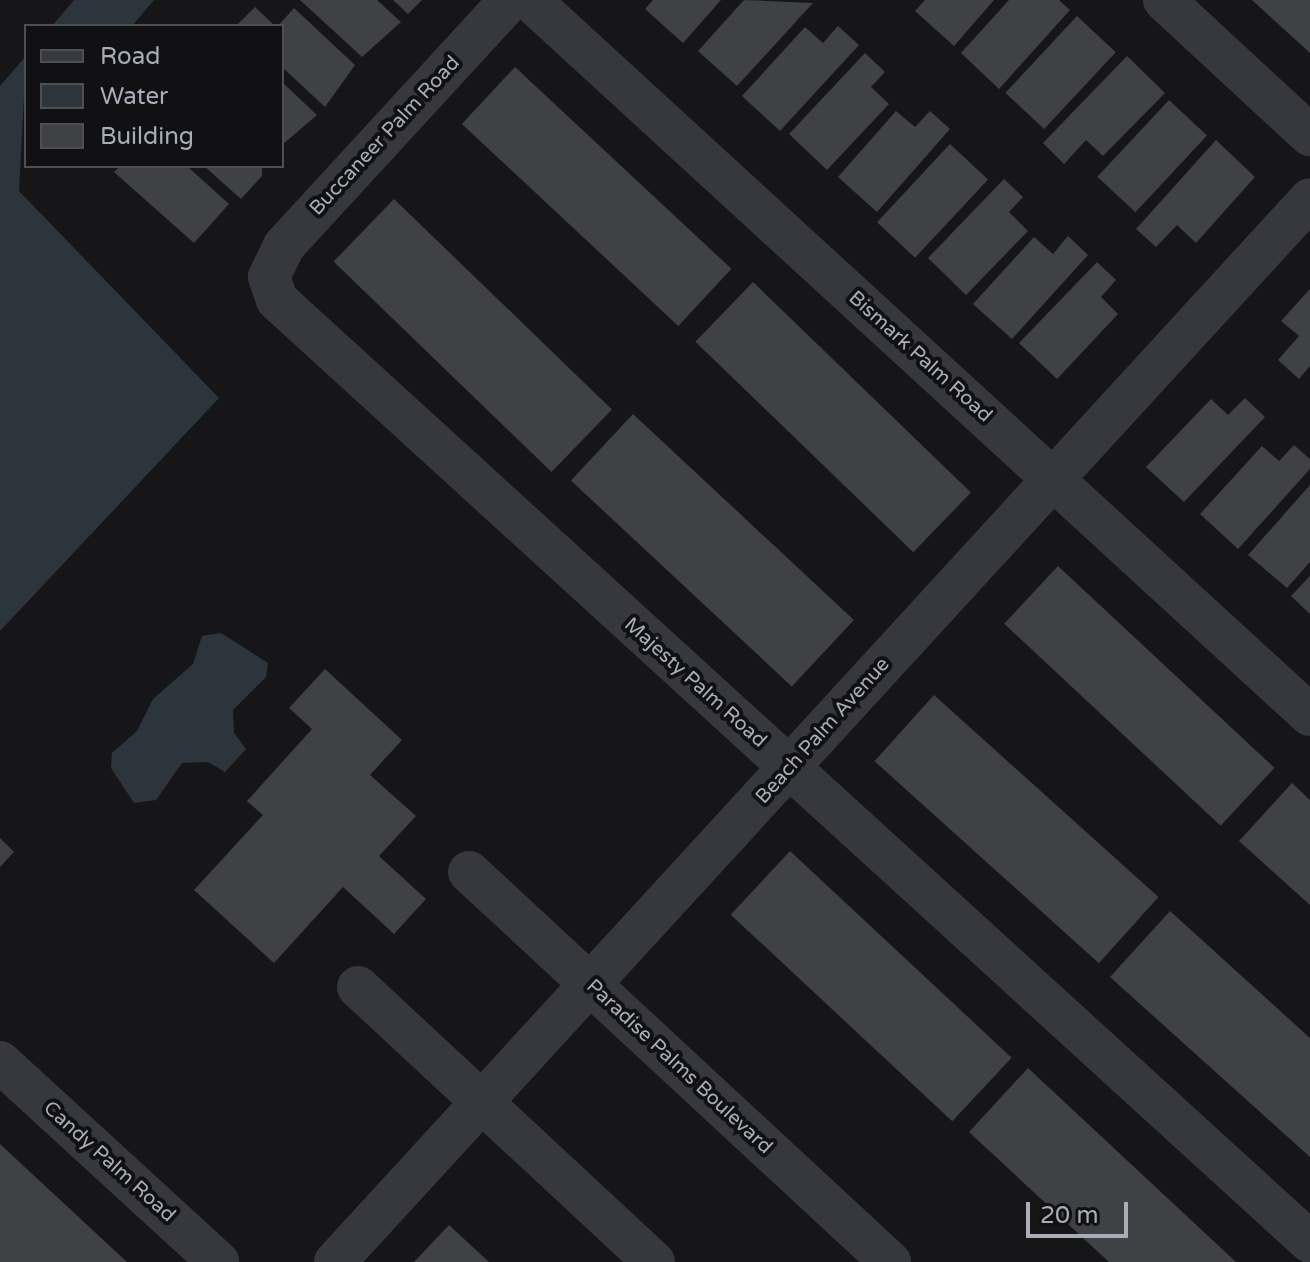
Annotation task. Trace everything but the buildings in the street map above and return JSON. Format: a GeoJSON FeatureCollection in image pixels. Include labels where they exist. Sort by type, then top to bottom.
{"type":"FeatureCollection","features":[{"type":"Feature","properties":{"kind":"street","name":"Buccaneer Palm Road"},"geometry":{"type":"LineString","coordinates":[[269,277],[284,246],[510,0]]}},
{"type":"Feature","properties":{"kind":"street","name":"Bismark Palm Road"},"geometry":{"type":"LineString","coordinates":[[530,0],[1310,715]]}},
{"type":"Feature","properties":{"kind":"street"},"geometry":{"type":"LineString","coordinates":[[1164,0],[1310,135]]}},
{"type":"Feature","properties":{"kind":"street","name":"Beach Palm Avenue"},"geometry":{"type":"LineString","coordinates":[[335,1262],[1310,199]]}},
{"type":"Feature","properties":{"kind":"street","name":"Majesty Palm Road"},"geometry":{"type":"LineString","coordinates":[[269,277],[285,309],[1310,1242]]}},
{"type":"Feature","properties":{"kind":"street","name":"Paradise Palms Boulevard"},"geometry":{"type":"LineString","coordinates":[[469,872],[890,1262]]}},
{"type":"Feature","properties":{"kind":"street"},"geometry":{"type":"LineString","coordinates":[[358,987],[654,1262]]}},
{"type":"Feature","properties":{"kind":"street","name":"Candy Palm Road"},"geometry":{"type":"LineString","coordinates":[[0,1062],[218,1262]]}},
{"type":"Feature","properties":{"kind":"water"},"geometry":{"type":"Polygon","coordinates":[[[74,0],[154,0],[134,24],[54,24],[74,0]]]}},
{"type":"Feature","properties":{"kind":"water"},"geometry":{"type":"Polygon","coordinates":[[[24,58],[19,191],[219,398],[0,631],[0,86],[24,58]]]}},
{"type":"Feature","properties":{"kind":"water"},"geometry":{"type":"Polygon","coordinates":[[[221,633],[268,663],[266,677],[233,710],[234,733],[246,749],[225,772],[208,762],[182,763],[156,800],[134,803],[111,768],[112,753],[137,731],[153,699],[193,664],[202,636],[221,633]]]}}]}
